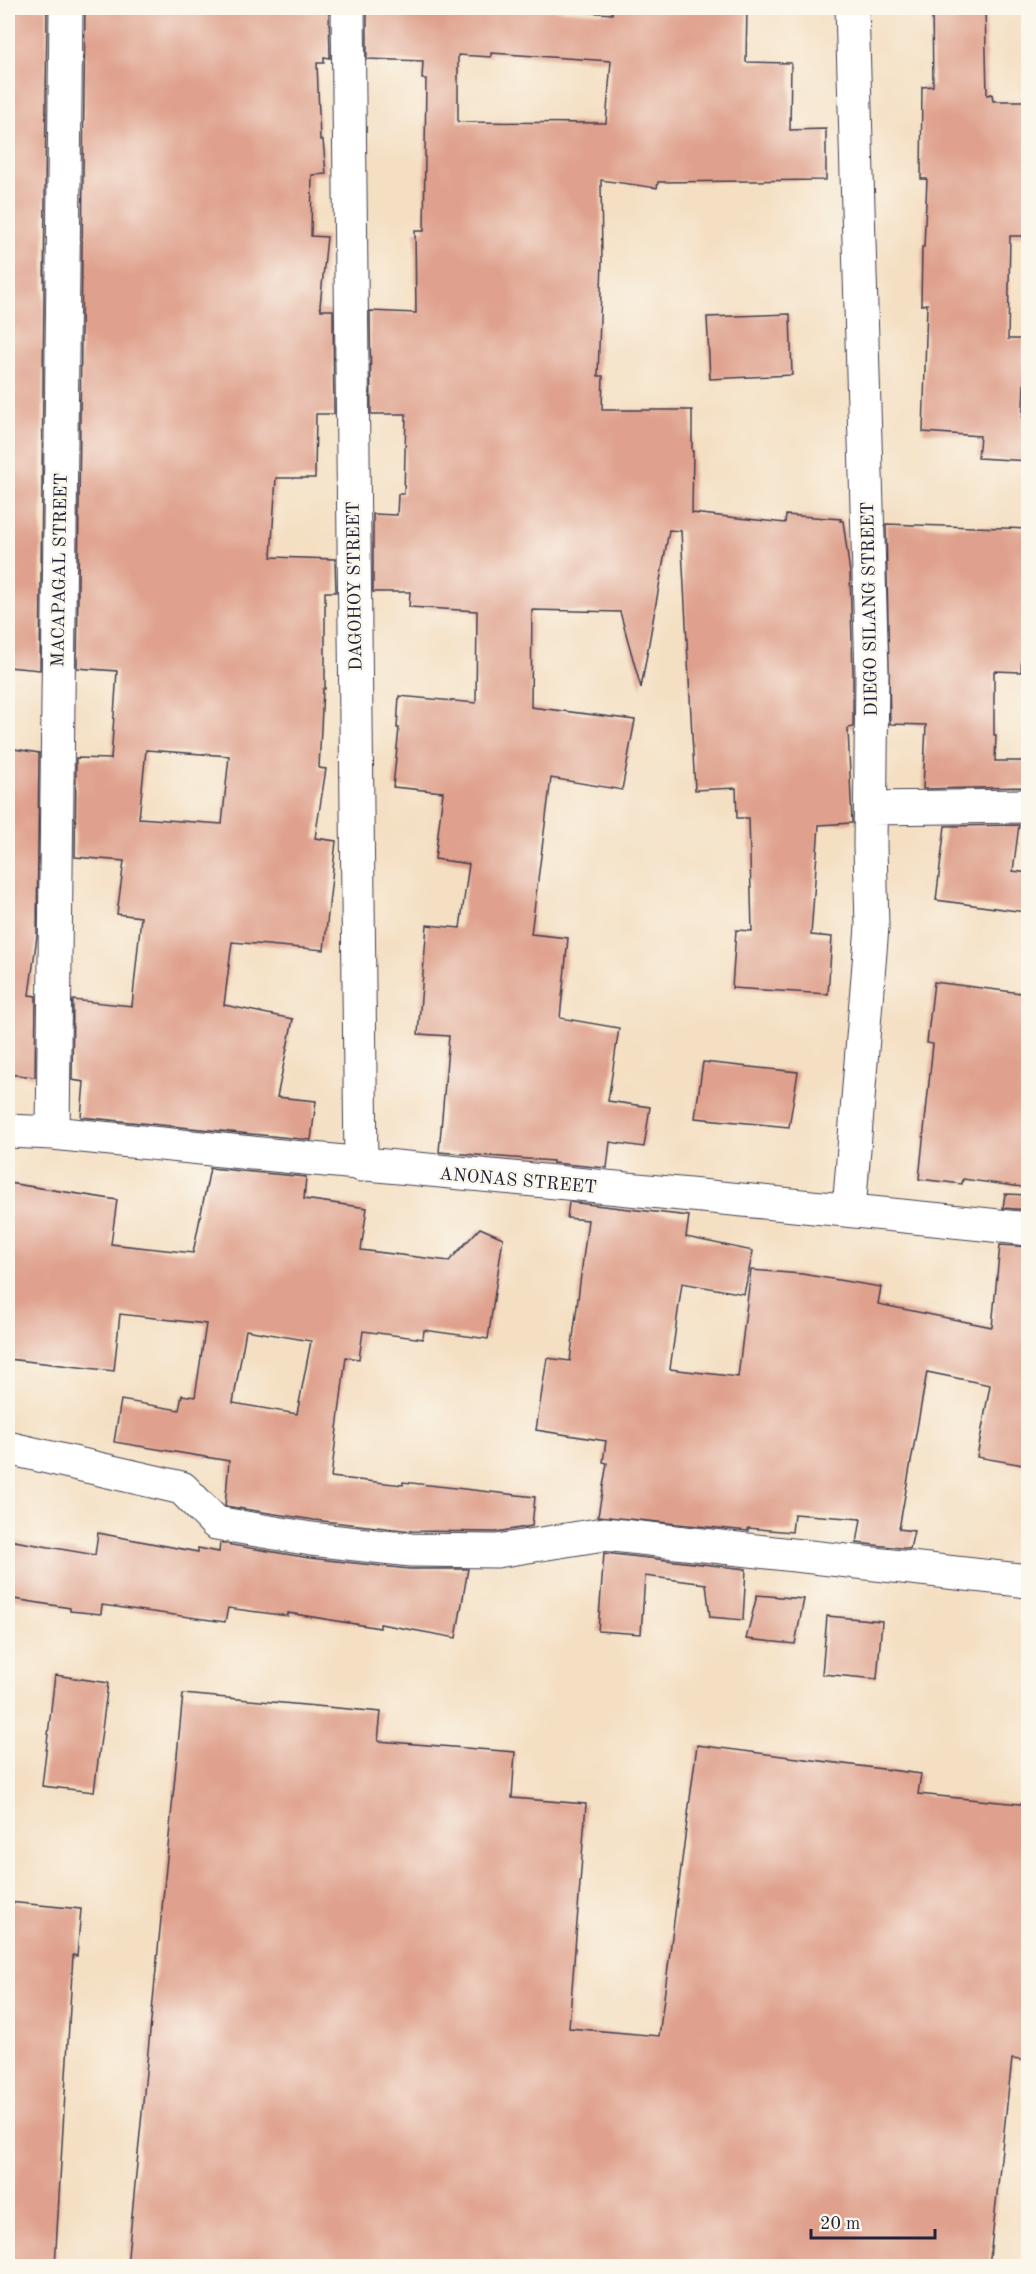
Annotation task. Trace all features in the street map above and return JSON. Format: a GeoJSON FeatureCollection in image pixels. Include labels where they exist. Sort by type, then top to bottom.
{"type":"FeatureCollection","features":[{"type":"Feature","properties":{"kind":"street","name":"MACAPAGAL STREET"},"geometry":{"type":"LineString","coordinates":[[53,1134],[66,8]]}},
{"type":"Feature","properties":{"kind":"street","name":"DAGOHOY STREET"},"geometry":{"type":"LineString","coordinates":[[348,8],[361,1165]]}},
{"type":"Feature","properties":{"kind":"street","name":"DIEGO SILANG STREET"},"geometry":{"type":"LineString","coordinates":[[849,1210],[872,927],[872,674],[852,8]]}},
{"type":"Feature","properties":{"kind":"street"},"geometry":{"type":"LineString","coordinates":[[871,808],[1029,806]]}},
{"type":"Feature","properties":{"kind":"street","name":"ANONAS STREET"},"geometry":{"type":"LineString","coordinates":[[8,1131],[1029,1229]]}},
{"type":"Feature","properties":{"kind":"street"},"geometry":{"type":"LineString","coordinates":[[8,1448],[182,1488],[216,1523],[311,1539],[411,1550],[497,1551],[604,1534],[1029,1581]]}},
{"type":"Feature","properties":{"kind":"building"},"geometry":{"type":"Polygon","coordinates":[[[8,8],[47,8],[40,670],[8,667],[8,8]]]}},
{"type":"Feature","properties":{"kind":"building"},"geometry":{"type":"Polygon","coordinates":[[[85,8],[329,8],[330,58],[324,57],[324,63],[317,63],[320,140],[323,140],[326,174],[312,175],[311,236],[327,237],[320,306],[321,310],[333,310],[334,414],[316,414],[315,478],[276,478],[271,557],[335,559],[336,592],[325,592],[325,689],[323,689],[319,768],[326,769],[315,838],[336,841],[324,950],[232,942],[224,1005],[293,1019],[277,1097],[316,1101],[311,1140],[81,1117],[84,1082],[72,1080],[73,1000],[132,1006],[141,917],[117,914],[124,861],[75,857],[76,758],[111,759],[117,671],[77,668],[85,8]],[[146,750],[139,818],[222,824],[229,756],[146,750]]]}},
{"type":"Feature","properties":{"kind":"building"},"geometry":{"type":"Polygon","coordinates":[[[461,8],[530,8],[612,14],[612,8],[747,8],[746,62],[791,63],[790,130],[826,129],[826,180],[658,182],[657,188],[601,180],[602,261],[598,376],[603,376],[602,410],[692,410],[692,513],[785,523],[786,515],[843,521],[850,573],[853,673],[853,727],[848,728],[852,823],[819,825],[811,935],[832,937],[828,994],[732,988],[736,930],[752,931],[749,818],[737,818],[736,788],[695,790],[681,531],[669,530],[641,688],[620,612],[532,610],[531,707],[635,720],[622,790],[551,778],[531,934],[568,938],[560,1018],[619,1028],[608,1101],[650,1107],[644,1147],[610,1142],[607,1168],[553,1163],[553,1161],[439,1152],[449,1036],[418,1034],[427,925],[460,928],[469,864],[435,859],[443,792],[393,787],[399,728],[397,728],[399,696],[476,703],[477,611],[409,607],[410,592],[373,592],[373,514],[397,515],[398,494],[404,494],[406,414],[371,414],[370,311],[416,313],[415,231],[424,231],[426,79],[422,79],[423,61],[367,59],[367,9],[461,11],[461,8]],[[491,53],[491,57],[458,55],[458,122],[606,123],[611,61],[491,53]]]}},
{"type":"Feature","properties":{"kind":"building"},"geometry":{"type":"Polygon","coordinates":[[[985,8],[987,95],[992,94],[993,101],[1029,101],[1029,236],[1010,236],[1008,339],[1024,339],[1022,429],[1029,430],[1029,461],[978,458],[980,436],[923,432],[927,304],[921,305],[927,179],[921,179],[922,87],[933,86],[932,9],[985,8]]]}},
{"type":"Feature","properties":{"kind":"building"},"geometry":{"type":"Polygon","coordinates":[[[790,314],[792,375],[710,379],[707,317],[790,314]]]}},
{"type":"Feature","properties":{"kind":"building"},"geometry":{"type":"Polygon","coordinates":[[[886,524],[1029,529],[1029,655],[1022,655],[1021,672],[994,671],[994,735],[996,735],[995,761],[1029,761],[1029,787],[923,789],[926,725],[890,724],[886,524]]]}},
{"type":"Feature","properties":{"kind":"building"},"geometry":{"type":"Polygon","coordinates":[[[8,748],[39,753],[37,936],[29,995],[36,996],[35,1077],[8,1074],[8,748]]]}},
{"type":"Feature","properties":{"kind":"building"},"geometry":{"type":"Polygon","coordinates":[[[1019,825],[1013,871],[1029,873],[1025,912],[936,900],[945,826],[1019,825]]]}},
{"type":"Feature","properties":{"kind":"building"},"geometry":{"type":"Polygon","coordinates":[[[934,982],[1029,994],[1029,1188],[963,1179],[962,1184],[919,1179],[933,1044],[927,1043],[934,982]]]}},
{"type":"Feature","properties":{"kind":"building"},"geometry":{"type":"Polygon","coordinates":[[[703,1062],[798,1072],[789,1127],[695,1118],[703,1062]]]}},
{"type":"Feature","properties":{"kind":"building"},"geometry":{"type":"Polygon","coordinates":[[[210,1168],[306,1177],[304,1199],[367,1208],[361,1250],[449,1261],[480,1228],[503,1238],[488,1339],[424,1330],[423,1339],[363,1331],[359,1359],[346,1357],[331,1477],[403,1485],[403,1482],[535,1497],[532,1526],[496,1532],[412,1531],[314,1520],[225,1506],[229,1461],[114,1442],[121,1400],[179,1410],[182,1395],[195,1397],[206,1324],[120,1314],[114,1371],[8,1359],[8,1183],[117,1200],[111,1244],[193,1253],[210,1168]],[[246,1330],[233,1403],[297,1414],[311,1341],[246,1330]]]}},
{"type":"Feature","properties":{"kind":"building"},"geometry":{"type":"Polygon","coordinates":[[[1005,1194],[1029,1195],[1029,1210],[1003,1208],[1005,1194]]]}},
{"type":"Feature","properties":{"kind":"building"},"geometry":{"type":"Polygon","coordinates":[[[569,1202],[689,1216],[686,1237],[753,1251],[744,1294],[682,1283],[670,1369],[738,1377],[751,1270],[802,1274],[881,1287],[878,1304],[992,1327],[1000,1245],[1029,1247],[1029,1466],[977,1457],[990,1385],[927,1372],[899,1529],[914,1531],[910,1549],[857,1543],[861,1519],[794,1514],[792,1532],[748,1528],[748,1531],[598,1516],[607,1463],[603,1462],[606,1441],[536,1430],[547,1358],[570,1361],[588,1220],[567,1218],[569,1202]]]}},
{"type":"Feature","properties":{"kind":"building"},"geometry":{"type":"Polygon","coordinates":[[[98,1533],[198,1552],[198,1548],[219,1552],[220,1543],[309,1558],[409,1569],[468,1569],[456,1638],[380,1624],[380,1628],[288,1613],[288,1616],[228,1608],[225,1622],[102,1605],[101,1614],[70,1611],[70,1608],[8,1598],[8,1540],[95,1555],[98,1533]]]}},
{"type":"Feature","properties":{"kind":"building"},"geometry":{"type":"Polygon","coordinates":[[[604,1553],[746,1569],[743,1620],[710,1617],[706,1584],[645,1576],[641,1634],[598,1631],[604,1553]]]}},
{"type":"Feature","properties":{"kind":"building"},"geometry":{"type":"Polygon","coordinates":[[[757,1595],[804,1599],[795,1644],[746,1639],[757,1595]]]}},
{"type":"Feature","properties":{"kind":"building"},"geometry":{"type":"Polygon","coordinates":[[[827,1616],[882,1621],[877,1679],[822,1674],[827,1616]]]}},
{"type":"Feature","properties":{"kind":"building"},"geometry":{"type":"Polygon","coordinates":[[[55,1675],[108,1683],[94,1792],[42,1786],[55,1675]]]}},
{"type":"Feature","properties":{"kind":"building"},"geometry":{"type":"Polygon","coordinates":[[[183,1694],[381,1712],[378,1741],[515,1752],[512,1798],[586,1804],[569,2028],[659,2036],[697,1745],[921,1774],[918,1794],[1029,1805],[1029,2061],[1012,2059],[989,2266],[127,2266],[183,1694]]]}},
{"type":"Feature","properties":{"kind":"building"},"geometry":{"type":"Polygon","coordinates":[[[8,1902],[81,1909],[77,1956],[73,1955],[55,2266],[8,2266],[8,1902]]]}}]}
